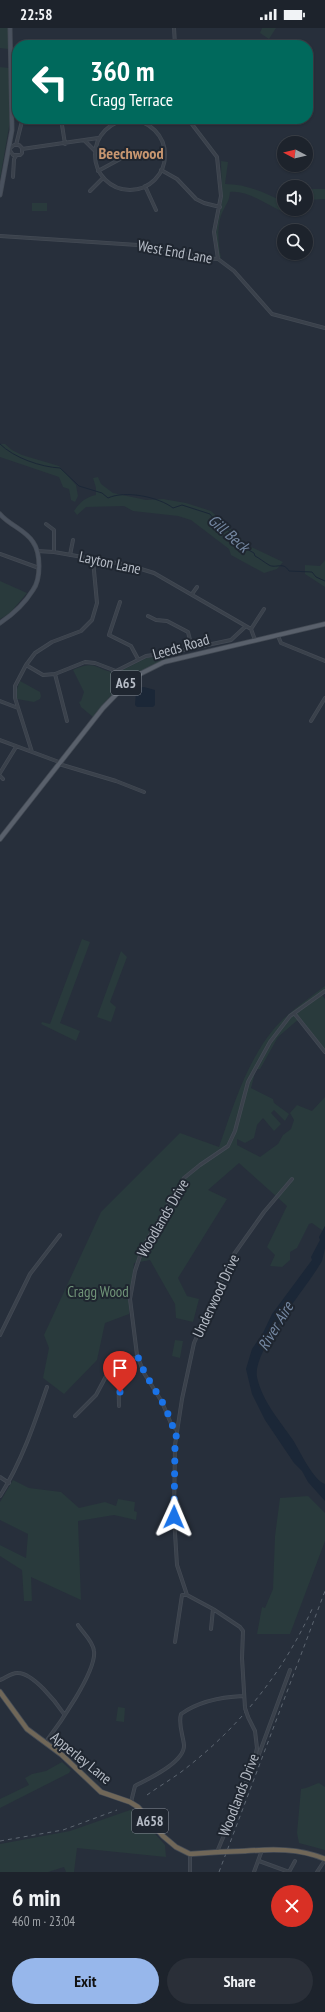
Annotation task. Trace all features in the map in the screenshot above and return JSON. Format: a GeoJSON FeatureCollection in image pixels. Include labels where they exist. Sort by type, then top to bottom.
{"type":"FeatureCollection","features":[{"type":"Feature","properties":{"kind":"highway","name":"Apperley Lane"},"geometry":{"type":"LineString","coordinates":[[0,1692],[27,1729],[66,1759],[101,1792],[131,1802],[138,1807],[167,1840],[190,1854]]}},
{"type":"Feature","properties":{"kind":"highway"},"geometry":{"type":"LineString","coordinates":[[190,1854],[274,1849],[298,1851],[325,1859]]}},
{"type":"Feature","properties":{"kind":"main road","name":"Leeds Road"},"geometry":{"type":"LineString","coordinates":[[0,839],[110,700],[132,678],[164,662],[325,624]]}},
{"type":"Feature","properties":{"kind":"street"},"geometry":{"type":"LineString","coordinates":[[10,28],[12,81]]}},
{"type":"Feature","properties":{"kind":"street"},"geometry":{"type":"LineString","coordinates":[[174,28],[175,40]]}},
{"type":"Feature","properties":{"kind":"street"},"geometry":{"type":"LineString","coordinates":[[0,195],[9,149],[12,118]]}},
{"type":"Feature","properties":{"kind":"street"},"geometry":{"type":"LineString","coordinates":[[9,149],[16,145],[21,124]]}},
{"type":"Feature","properties":{"kind":"street"},"geometry":{"type":"LineString","coordinates":[[114,124],[104,131],[98,138],[95,151],[98,171],[103,178],[116,187],[124,190],[139,189],[145,186],[154,180],[161,170],[165,157],[163,144],[153,128],[147,124]]}},
{"type":"Feature","properties":{"kind":"street"},"geometry":{"type":"LineString","coordinates":[[192,124],[217,156],[220,168],[220,207],[214,232],[218,259]]}},
{"type":"Feature","properties":{"kind":"street"},"geometry":{"type":"LineString","coordinates":[[62,125],[65,144]]}},
{"type":"Feature","properties":{"kind":"street"},"geometry":{"type":"LineString","coordinates":[[16,145],[21,146],[22,149],[65,144],[98,138]]}},
{"type":"Feature","properties":{"kind":"street"},"geometry":{"type":"LineString","coordinates":[[84,141],[95,151]]}},
{"type":"Feature","properties":{"kind":"street"},"geometry":{"type":"LineString","coordinates":[[9,149],[16,156]]}},
{"type":"Feature","properties":{"kind":"street"},"geometry":{"type":"LineString","coordinates":[[13,177],[14,160],[16,156],[21,154],[22,149]]}},
{"type":"Feature","properties":{"kind":"street"},"geometry":{"type":"LineString","coordinates":[[98,171],[122,158]]}},
{"type":"Feature","properties":{"kind":"street"},"geometry":{"type":"LineString","coordinates":[[161,170],[177,179],[196,199],[204,203],[220,207]]}},
{"type":"Feature","properties":{"kind":"street"},"geometry":{"type":"LineString","coordinates":[[90,191],[103,178]]}},
{"type":"Feature","properties":{"kind":"street"},"geometry":{"type":"LineString","coordinates":[[145,186],[156,210]]}},
{"type":"Feature","properties":{"kind":"street","name":"West End Lane"},"geometry":{"type":"LineString","coordinates":[[0,236],[153,246],[201,258],[218,259],[234,271],[272,314],[325,328]]}},
{"type":"Feature","properties":{"kind":"street"},"geometry":{"type":"LineString","coordinates":[[0,514],[6,521],[31,538],[37,551],[39,568],[34,589],[10,616],[0,623]]}},
{"type":"Feature","properties":{"kind":"street"},"geometry":{"type":"LineString","coordinates":[[46,524],[54,530],[54,552]]}},
{"type":"Feature","properties":{"kind":"street","name":"Layton Lane"},"geometry":{"type":"LineString","coordinates":[[70,555],[73,540]]}},
{"type":"Feature","properties":{"kind":"street","name":"Layton Lane"},"geometry":{"type":"LineString","coordinates":[[37,551],[54,552],[128,565],[154,573],[251,629]]}},
{"type":"Feature","properties":{"kind":"street"},"geometry":{"type":"LineString","coordinates":[[0,554],[39,568]]}},
{"type":"Feature","properties":{"kind":"street"},"geometry":{"type":"LineString","coordinates":[[32,752],[18,708],[15,690],[26,665],[40,649],[81,631],[92,620],[97,603],[93,560]]}},
{"type":"Feature","properties":{"kind":"street"},"geometry":{"type":"LineString","coordinates":[[192,594],[196,587]]}},
{"type":"Feature","properties":{"kind":"street"},"geometry":{"type":"LineString","coordinates":[[120,602],[109,635],[131,646],[138,659]]}},
{"type":"Feature","properties":{"kind":"street"},"geometry":{"type":"LineString","coordinates":[[255,641],[251,629],[264,609]]}},
{"type":"Feature","properties":{"kind":"street"},"geometry":{"type":"LineString","coordinates":[[148,616],[156,620],[167,621],[188,632],[192,648]]}},
{"type":"Feature","properties":{"kind":"street"},"geometry":{"type":"LineString","coordinates":[[26,665],[43,675],[55,674],[85,662],[95,663],[116,671],[138,659],[161,653],[231,640],[246,626]]}},
{"type":"Feature","properties":{"kind":"street"},"geometry":{"type":"LineString","coordinates":[[278,636],[281,643],[325,662]]}},
{"type":"Feature","properties":{"kind":"street"},"geometry":{"type":"LineString","coordinates":[[55,674],[67,721]]}},
{"type":"Feature","properties":{"kind":"street"},"geometry":{"type":"LineString","coordinates":[[311,721],[325,698]]}},
{"type":"Feature","properties":{"kind":"street"},"geometry":{"type":"LineString","coordinates":[[0,701],[18,708]]}},
{"type":"Feature","properties":{"kind":"street"},"geometry":{"type":"LineString","coordinates":[[0,740],[59,763],[116,781],[144,792]]}},
{"type":"Feature","properties":{"kind":"street"},"geometry":{"type":"LineString","coordinates":[[0,772],[16,747]]}},
{"type":"Feature","properties":{"kind":"street"},"geometry":{"type":"LineString","coordinates":[[0,776],[3,779]]}},
{"type":"Feature","properties":{"kind":"street"},"geometry":{"type":"LineString","coordinates":[[324,992],[325,996]]}},
{"type":"Feature","properties":{"kind":"street","name":"Woodlands Drive"},"geometry":{"type":"LineString","coordinates":[[177,1430],[172,1426],[162,1402],[144,1373],[134,1341],[130,1299],[135,1271],[143,1247],[184,1178],[228,1146],[235,1131],[243,1098],[253,1071],[270,1042],[294,1013],[324,992]]}},
{"type":"Feature","properties":{"kind":"street"},"geometry":{"type":"LineString","coordinates":[[294,1013],[325,1052]]}},
{"type":"Feature","properties":{"kind":"street","name":"Underwood Drive"},"geometry":{"type":"LineString","coordinates":[[177,1430],[194,1343],[232,1256],[264,1212],[292,1179]]}},
{"type":"Feature","properties":{"kind":"street"},"geometry":{"type":"LineString","coordinates":[[0,1335],[30,1274],[60,1235]]}},
{"type":"Feature","properties":{"kind":"street"},"geometry":{"type":"LineString","coordinates":[[75,1416],[96,1395],[111,1367],[138,1357]]}},
{"type":"Feature","properties":{"kind":"street"},"geometry":{"type":"LineString","coordinates":[[118,1364],[119,1406]]}},
{"type":"Feature","properties":{"kind":"street"},"geometry":{"type":"LineString","coordinates":[[0,1496],[9,1483],[32,1433],[47,1387]]}},
{"type":"Feature","properties":{"kind":"street"},"geometry":{"type":"LineString","coordinates":[[177,1430],[175,1445],[174,1517],[177,1565],[187,1596]]}},
{"type":"Feature","properties":{"kind":"street"},"geometry":{"type":"LineString","coordinates":[[0,1477],[9,1483]]}},
{"type":"Feature","properties":{"kind":"street","name":"Woodlands Drive"},"geometry":{"type":"LineString","coordinates":[[175,1642],[182,1595],[213,1609],[240,1627],[243,1631],[243,1696],[248,1717],[255,1731],[257,1748],[253,1766],[218,1852]]}},
{"type":"Feature","properties":{"kind":"street"},"geometry":{"type":"LineString","coordinates":[[211,1629],[213,1609]]}},
{"type":"Feature","properties":{"kind":"street"},"geometry":{"type":"LineString","coordinates":[[45,1744],[83,1685],[94,1656],[92,1644],[78,1625]]}},
{"type":"Feature","properties":{"kind":"street"},"geometry":{"type":"LineString","coordinates":[[253,1766],[290,1670]]}},
{"type":"Feature","properties":{"kind":"street"},"geometry":{"type":"LineString","coordinates":[[0,1680],[14,1673],[20,1672],[41,1687],[64,1714]]}},
{"type":"Feature","properties":{"kind":"street"},"geometry":{"type":"LineString","coordinates":[[131,1802],[135,1786],[166,1768],[181,1756],[184,1746],[180,1722],[181,1714],[201,1704],[221,1697],[243,1696]]}},
{"type":"Feature","properties":{"kind":"street"},"geometry":{"type":"LineString","coordinates":[[254,1872],[262,1850]]}},
{"type":"Feature","properties":{"kind":"street"},"geometry":{"type":"LineString","coordinates":[[190,1854],[190,1872]]}},
{"type":"Feature","properties":{"kind":"street"},"geometry":{"type":"LineString","coordinates":[[317,1872],[325,1859]]}},
{"type":"Feature","properties":{"kind":"street"},"geometry":{"type":"LineString","coordinates":[[259,1861],[289,1872],[295,1861]]}},
{"type":"Feature","properties":{"kind":"green space"},"geometry":{"type":"Polygon","coordinates":[[[0,28],[8,28],[8,49],[0,48],[0,28]]]}},
{"type":"Feature","properties":{"kind":"green space"},"geometry":{"type":"Polygon","coordinates":[[[262,28],[276,28],[269,39],[260,33],[262,28]]]}},
{"type":"Feature","properties":{"kind":"green space"},"geometry":{"type":"Polygon","coordinates":[[[0,67],[9,68],[10,121],[0,179],[0,67]]]}},
{"type":"Feature","properties":{"kind":"green space"},"geometry":{"type":"Polygon","coordinates":[[[221,161],[228,162],[225,184],[233,184],[270,195],[277,198],[277,209],[244,193],[230,192],[228,201],[221,215],[219,227],[219,246],[221,258],[219,257],[215,238],[222,202],[221,161]]]}},
{"type":"Feature","properties":{"kind":"green space"},"geometry":{"type":"Polygon","coordinates":[[[313,189],[325,189],[325,199],[313,200],[313,189]]]}},
{"type":"Feature","properties":{"kind":"green space"},"geometry":{"type":"Polygon","coordinates":[[[32,203],[47,203],[47,211],[32,211],[32,203]]]}},
{"type":"Feature","properties":{"kind":"green space"},"geometry":{"type":"Polygon","coordinates":[[[0,444],[5,444],[12,450],[22,455],[59,466],[76,485],[78,496],[75,502],[71,500],[69,489],[63,487],[59,477],[0,457],[0,444]]]}},
{"type":"Feature","properties":{"kind":"green space"},"geometry":{"type":"Polygon","coordinates":[[[98,477],[101,484],[113,493],[146,500],[163,499],[186,503],[211,511],[249,546],[283,562],[277,569],[264,573],[231,555],[229,549],[191,520],[178,516],[133,511],[124,506],[86,507],[77,515],[74,511],[79,505],[84,500],[96,495],[96,488],[93,478],[98,477]]]}},
{"type":"Feature","properties":{"kind":"green space"},"geometry":{"type":"Polygon","coordinates":[[[325,560],[325,587],[305,574],[305,565],[320,566],[325,560]]]}},
{"type":"Feature","properties":{"kind":"green space"},"geometry":{"type":"Polygon","coordinates":[[[0,581],[27,593],[10,613],[0,619],[0,581]]]}},
{"type":"Feature","properties":{"kind":"green space"},"geometry":{"type":"Polygon","coordinates":[[[169,655],[169,659],[146,668],[117,689],[93,717],[81,707],[79,702],[81,701],[84,692],[73,670],[87,665],[92,665],[117,673],[146,658],[169,655]]]}},
{"type":"Feature","properties":{"kind":"green space"},"geometry":{"type":"Polygon","coordinates":[[[20,681],[40,692],[40,699],[34,702],[17,699],[17,689],[20,681]]]}},
{"type":"Feature","properties":{"kind":"green space"},"geometry":{"type":"Polygon","coordinates":[[[82,939],[90,942],[60,1023],[80,1031],[76,1041],[41,1024],[42,1022],[50,1024],[82,939]]]}},
{"type":"Feature","properties":{"kind":"green space"},"geometry":{"type":"Polygon","coordinates":[[[121,951],[127,957],[110,1002],[116,1007],[111,1022],[97,1017],[121,951]]]}},
{"type":"Feature","properties":{"kind":"green space","name":"Cragg Wood"},"geometry":{"type":"Polygon","coordinates":[[[325,986],[325,993],[322,995],[325,999],[325,1051],[300,1018],[278,1037],[260,1069],[256,1069],[251,1088],[273,1099],[274,1103],[289,1114],[285,1121],[274,1110],[271,1113],[281,1124],[274,1131],[263,1118],[257,1125],[254,1138],[245,1143],[237,1139],[237,1145],[260,1157],[278,1144],[283,1135],[291,1129],[294,1120],[290,1113],[297,1105],[312,1111],[325,1097],[325,1226],[323,1231],[312,1223],[309,1224],[297,1248],[290,1252],[290,1260],[282,1267],[270,1266],[275,1255],[267,1247],[287,1206],[239,1163],[208,1190],[227,1199],[178,1278],[187,1296],[199,1299],[193,1322],[176,1318],[175,1304],[150,1260],[134,1263],[129,1314],[105,1323],[97,1360],[64,1394],[43,1378],[49,1348],[44,1335],[101,1212],[180,1133],[219,1147],[241,1086],[255,1057],[264,1043],[284,1018],[325,986]]]}},
{"type":"Feature","properties":{"kind":"green space"},"geometry":{"type":"Polygon","coordinates":[[[175,1340],[183,1341],[180,1358],[172,1356],[175,1340]]]}},
{"type":"Feature","properties":{"kind":"green space"},"geometry":{"type":"Polygon","coordinates":[[[13,1480],[29,1488],[61,1492],[79,1508],[105,1502],[116,1506],[118,1499],[135,1502],[134,1511],[137,1512],[136,1520],[114,1515],[78,1521],[81,1600],[31,1577],[32,1601],[24,1601],[22,1570],[0,1556],[0,1545],[26,1558],[28,1534],[0,1520],[0,1502],[13,1480]]]}},
{"type":"Feature","properties":{"kind":"green space"},"geometry":{"type":"Polygon","coordinates":[[[308,1496],[325,1513],[325,1541],[290,1634],[257,1634],[262,1607],[265,1608],[273,1589],[275,1536],[280,1498],[308,1496]]]}},
{"type":"Feature","properties":{"kind":"green space"},"geometry":{"type":"Polygon","coordinates":[[[118,1707],[125,1708],[124,1722],[116,1721],[118,1707]]]}},
{"type":"Feature","properties":{"kind":"green space"},"geometry":{"type":"Polygon","coordinates":[[[62,1762],[71,1770],[69,1773],[0,1808],[0,1799],[29,1785],[25,1778],[32,1774],[46,1771],[62,1762]]]}},
{"type":"Feature","properties":{"kind":"green space"},"geometry":{"type":"Polygon","coordinates":[[[319,1783],[325,1787],[325,1850],[299,1843],[297,1833],[301,1789],[319,1783]]]}},
{"type":"Feature","properties":{"kind":"green space"},"geometry":{"type":"Polygon","coordinates":[[[133,1809],[165,1845],[166,1857],[77,1848],[74,1872],[66,1872],[64,1867],[48,1872],[0,1872],[0,1844],[70,1831],[133,1809]]]}},
{"type":"Feature","properties":{"kind":"water"},"geometry":{"type":"Polygon","coordinates":[[[144,687],[155,690],[155,705],[153,707],[137,707],[135,705],[136,692],[138,688],[144,687]]]}},
{"type":"Feature","properties":{"kind":"water","name":"River Aire"},"geometry":{"type":"Polygon","coordinates":[[[325,1226],[325,1248],[322,1261],[282,1319],[263,1351],[258,1366],[257,1377],[259,1386],[272,1410],[293,1440],[311,1471],[320,1481],[325,1484],[325,1501],[308,1482],[302,1471],[294,1463],[265,1420],[252,1394],[246,1369],[252,1349],[263,1333],[272,1314],[312,1260],[311,1257],[320,1240],[319,1237],[325,1226]]]}},
{"type":"Feature","properties":{"kind":"waterway","name":"Gill Beck"},"geometry":{"type":"LineString","coordinates":[[0,444],[13,454],[28,461],[45,466],[60,468],[79,486],[102,493],[108,498],[123,495],[142,496],[167,504],[173,508],[182,505],[210,514],[216,522],[231,532],[243,547],[254,553],[255,556],[269,565],[284,566],[289,571],[312,572],[316,577],[325,581]]}},
{"type":"Feature","properties":{"kind":"railway"},"geometry":{"type":"LineString","coordinates":[[219,1872],[325,1591]]}},
{"type":"Feature","properties":{"kind":"railway"},"geometry":{"type":"LineString","coordinates":[[147,1795],[190,1765],[209,1749],[245,1713],[276,1673],[302,1630],[313,1607]]}},
{"type":"Feature","properties":{"kind":"railway"},"geometry":{"type":"LineString","coordinates":[[0,1841],[63,1830],[117,1810]]}},
{"type":"Feature","properties":{"kind":"district","name":"Beechwood"},"geometry":{"type":"Point","coordinates":[131,153]}},
{"type":"Feature","properties":{"kind":"route"},"geometry":{"type":"LineString","coordinates":[[120,1392],[118,1364],[138,1357],[144,1373],[169,1415],[172,1426],[177,1430],[175,1445],[174,1517]]}}]}
